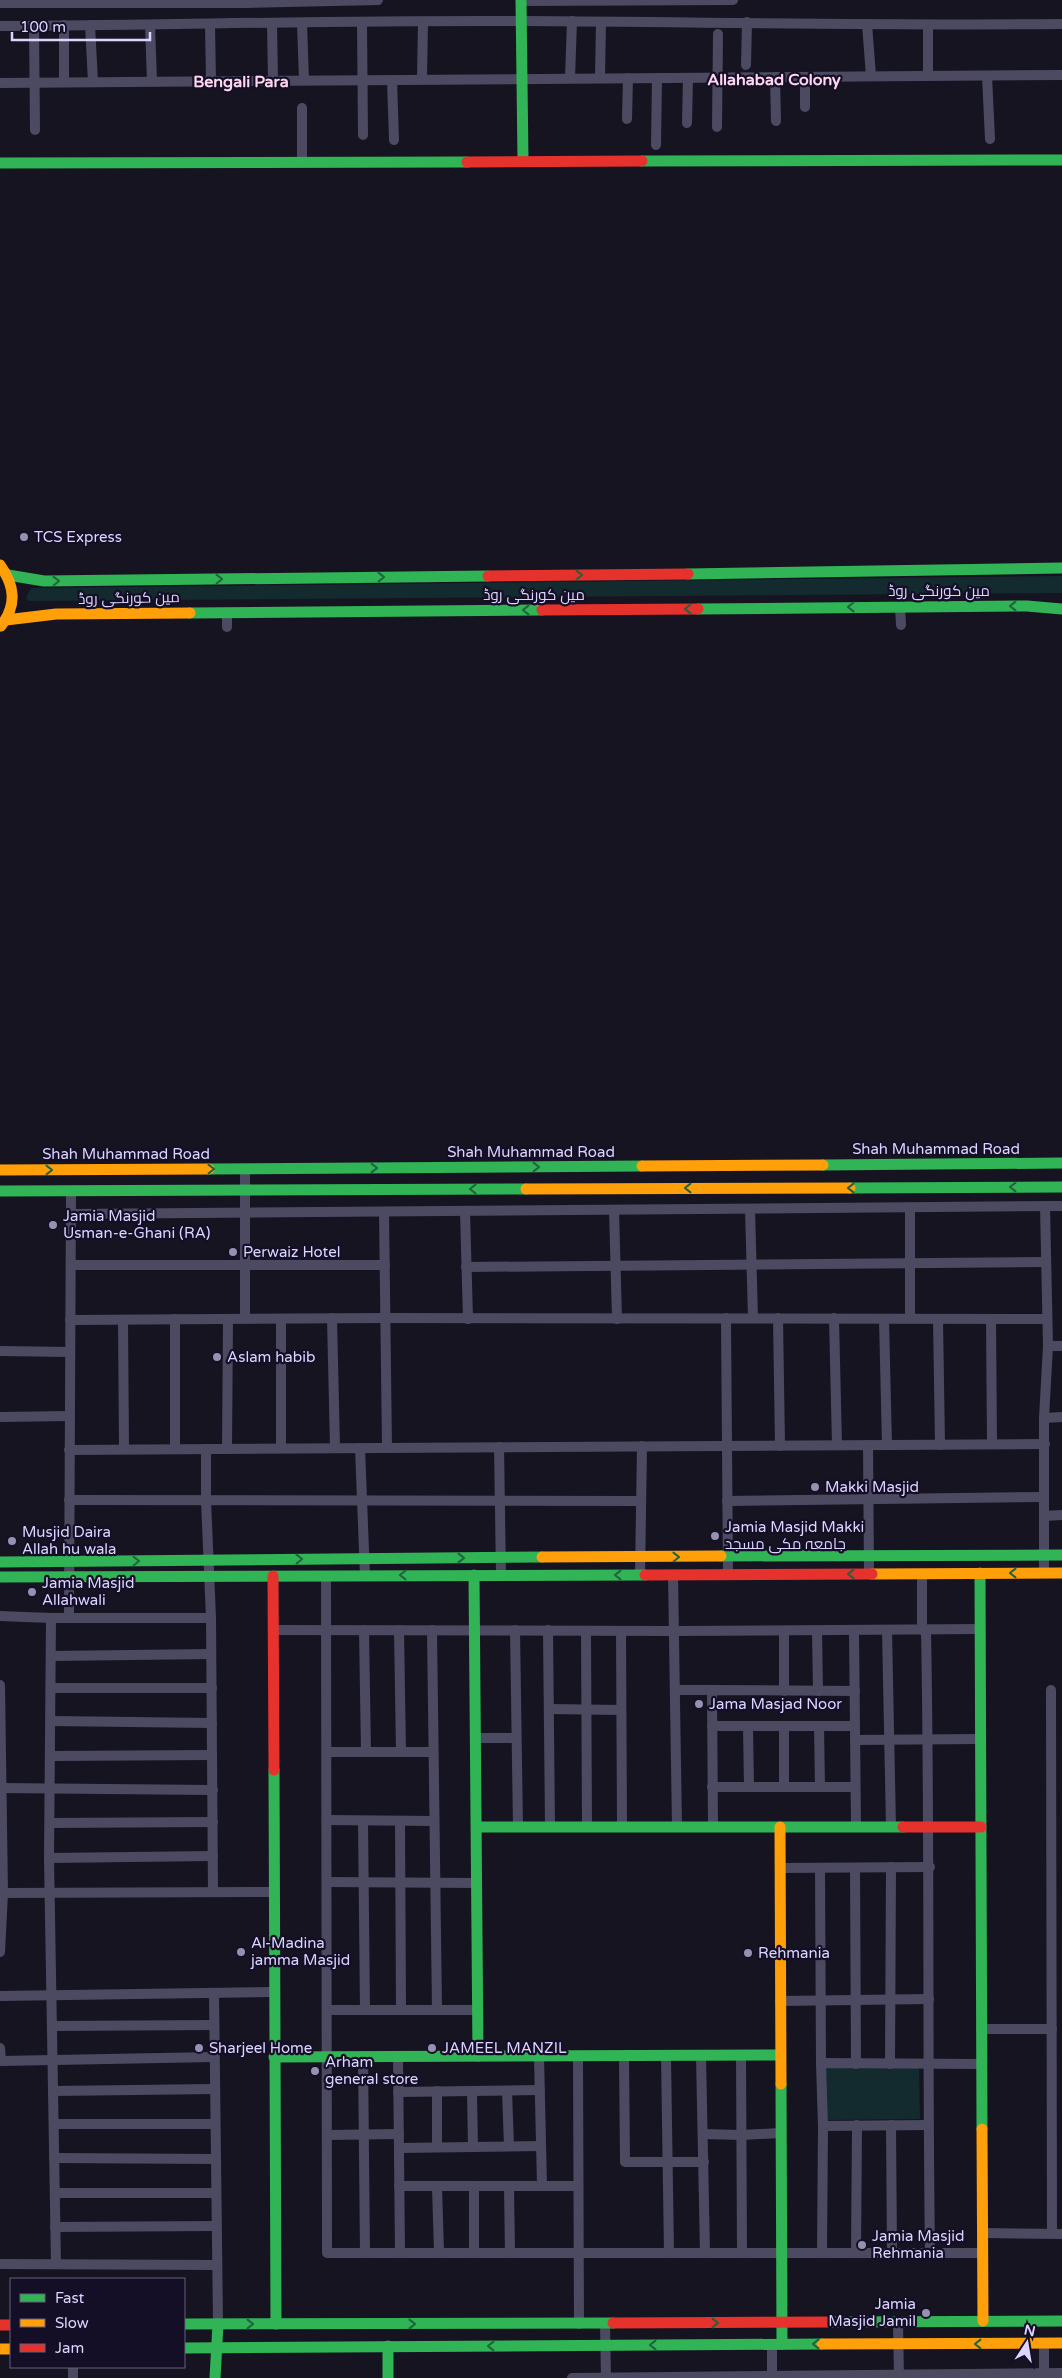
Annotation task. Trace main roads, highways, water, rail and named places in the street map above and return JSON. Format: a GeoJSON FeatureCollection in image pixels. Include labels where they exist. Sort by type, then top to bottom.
{"type":"FeatureCollection","features":[{"type":"Feature","properties":{"kind":"place","name":"TCS Express"},"geometry":{"type":"Point","coordinates":[24,537]}},
{"type":"Feature","properties":{"kind":"place","name":"Jamia Masjid Usman-e-Ghani (RA)"},"geometry":{"type":"Point","coordinates":[53,1225]}},
{"type":"Feature","properties":{"kind":"place","name":"Perwaiz Hotel"},"geometry":{"type":"Point","coordinates":[233,1252]}},
{"type":"Feature","properties":{"kind":"place","name":"Aslam habib"},"geometry":{"type":"Point","coordinates":[217,1357]}},
{"type":"Feature","properties":{"kind":"place","name":"Makki Masjid"},"geometry":{"type":"Point","coordinates":[815,1487]}},
{"type":"Feature","properties":{"kind":"place","name":"Jamia Masjid Makki جامعہ مکی مسجد"},"geometry":{"type":"Point","coordinates":[715,1536]}},
{"type":"Feature","properties":{"kind":"place","name":"Musjid Daira Allah hu wala"},"geometry":{"type":"Point","coordinates":[12,1541]}},
{"type":"Feature","properties":{"kind":"place","name":"Jamia Masjid Allahwali"},"geometry":{"type":"Point","coordinates":[32,1592]}},
{"type":"Feature","properties":{"kind":"place","name":"Jama Masjad Noor"},"geometry":{"type":"Point","coordinates":[699,1704]}},
{"type":"Feature","properties":{"kind":"place","name":"Al-Madina jamma Masjid"},"geometry":{"type":"Point","coordinates":[241,1952]}},
{"type":"Feature","properties":{"kind":"place","name":"Rehmania"},"geometry":{"type":"Point","coordinates":[748,1953]}},
{"type":"Feature","properties":{"kind":"place","name":"Sharjeel Home"},"geometry":{"type":"Point","coordinates":[199,2048]}},
{"type":"Feature","properties":{"kind":"place","name":"JAMEEL MANZIL"},"geometry":{"type":"Point","coordinates":[432,2048]}},
{"type":"Feature","properties":{"kind":"place","name":"Arham general store"},"geometry":{"type":"Point","coordinates":[315,2071]}},
{"type":"Feature","properties":{"kind":"place","name":"Jamia Masjid Rehmania"},"geometry":{"type":"Point","coordinates":[862,2245]}},
{"type":"Feature","properties":{"kind":"place","name":"Jamia Masjid Jamil"},"geometry":{"type":"Point","coordinates":[926,2313]}},
{"type":"Feature","properties":{"kind":"district","name":"Allahabad Colony"},"geometry":{"type":"Point","coordinates":[774,80]}},
{"type":"Feature","properties":{"kind":"district","name":"Bengali Para"},"geometry":{"type":"Point","coordinates":[241,82]}}]}
